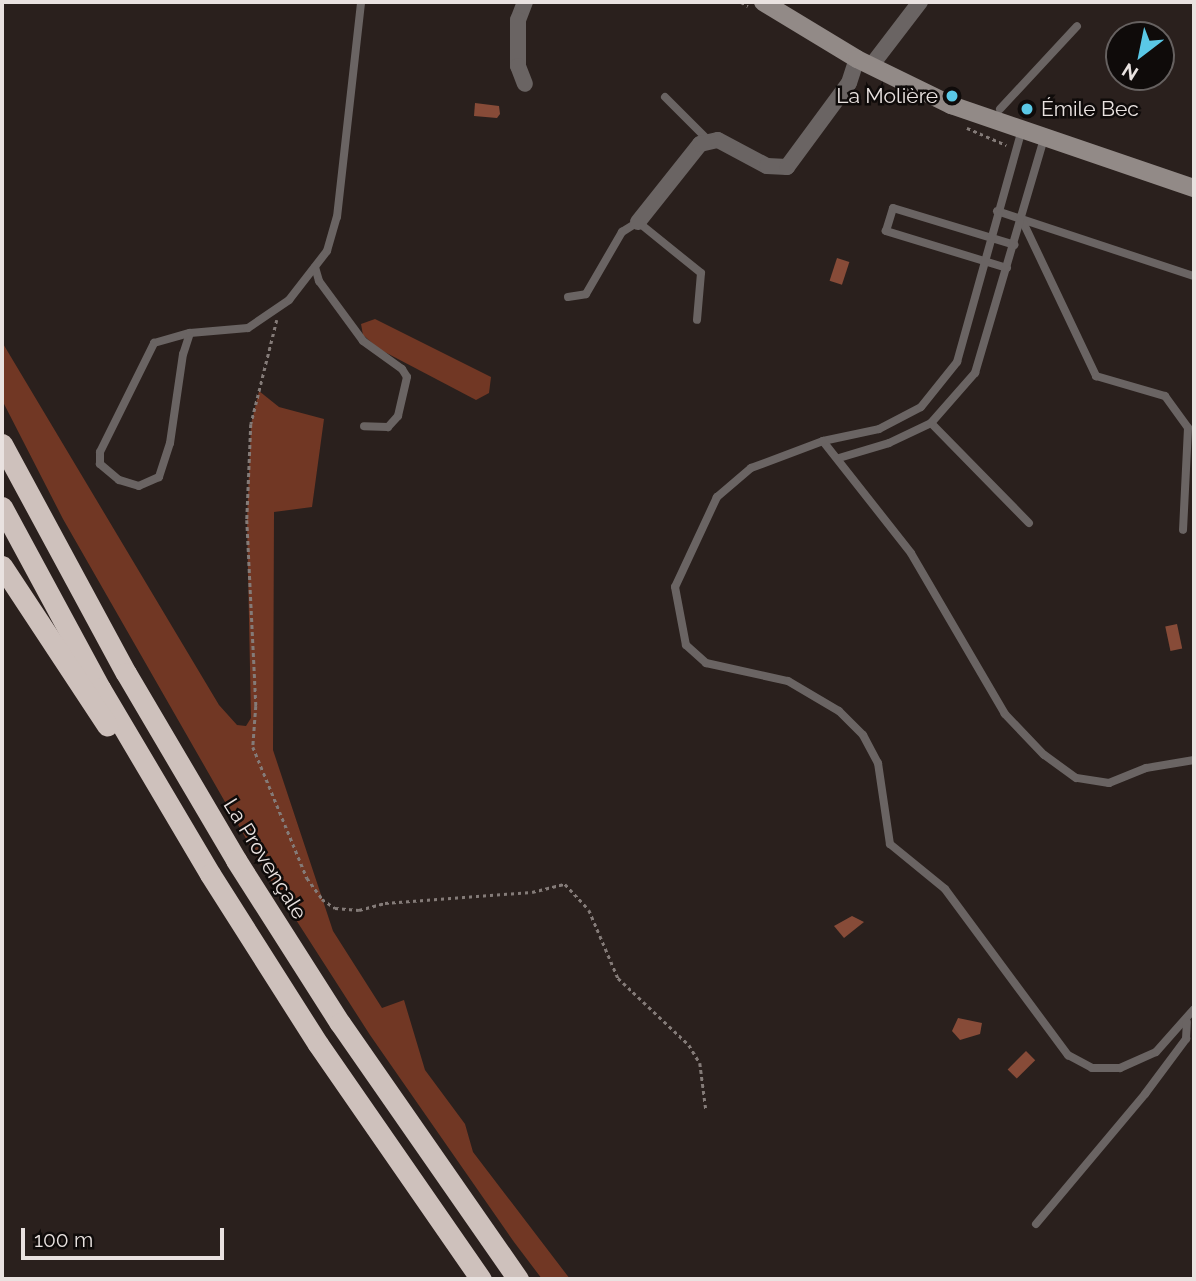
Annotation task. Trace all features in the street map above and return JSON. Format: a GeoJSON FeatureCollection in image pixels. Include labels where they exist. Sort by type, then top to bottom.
{"type":"FeatureCollection","features":[{"type":"Feature","properties":{"kind":"highway","name":"La Provençale"},"geometry":{"type":"LineString","coordinates":[[2,444],[126,673],[236,860],[355,1046],[518,1279]]}},
{"type":"Feature","properties":{"kind":"highway"},"geometry":{"type":"LineString","coordinates":[[2,507],[100,688],[210,874]]}},
{"type":"Feature","properties":{"kind":"highway"},"geometry":{"type":"LineString","coordinates":[[2,566],[210,874],[318,1044],[481,1279]]}},
{"type":"Feature","properties":{"kind":"main road"},"geometry":{"type":"LineString","coordinates":[[763,2],[864,63],[951,105],[1194,188]]}},
{"type":"Feature","properties":{"kind":"street"},"geometry":{"type":"LineString","coordinates":[[525,2],[519,20],[518,66],[525,84]]}},
{"type":"Feature","properties":{"kind":"street"},"geometry":{"type":"LineString","coordinates":[[638,222],[700,144],[718,141],[767,166],[787,167],[864,63],[919,2]]}},
{"type":"Feature","properties":{"kind":"lane"},"geometry":{"type":"LineString","coordinates":[[190,333],[183,354],[170,443],[159,477],[139,485],[119,480],[100,464],[100,452],[142,362],[154,343],[190,333],[248,328],[289,300],[327,251],[337,217],[361,2]]}},
{"type":"Feature","properties":{"kind":"lane"},"geometry":{"type":"LineString","coordinates":[[1000,109],[1077,26]]}},
{"type":"Feature","properties":{"kind":"lane"},"geometry":{"type":"LineString","coordinates":[[665,97],[710,142]]}},
{"type":"Feature","properties":{"kind":"lane"},"geometry":{"type":"LineString","coordinates":[[1022,129],[957,362],[921,407],[879,429],[823,441],[751,468],[717,498],[675,587],[686,645],[706,663],[788,681],[815,695],[863,735],[878,762],[890,844],[945,889],[1068,1055],[1092,1068],[1120,1068],[1156,1052],[1187,1022],[1194,1009]]}},
{"type":"Feature","properties":{"kind":"lane"},"geometry":{"type":"LineString","coordinates":[[839,458],[889,443],[931,423],[975,373],[1015,245],[1045,136]]}},
{"type":"Feature","properties":{"kind":"lane"},"geometry":{"type":"LineString","coordinates":[[1007,268],[886,231],[893,208],[1015,245]]}},
{"type":"Feature","properties":{"kind":"lane"},"geometry":{"type":"LineString","coordinates":[[997,211],[1194,276]]}},
{"type":"Feature","properties":{"kind":"lane"},"geometry":{"type":"LineString","coordinates":[[1022,220],[1096,376],[1165,396],[1188,428],[1183,530]]}},
{"type":"Feature","properties":{"kind":"lane"},"geometry":{"type":"LineString","coordinates":[[568,297],[586,294],[622,232],[638,222],[701,273],[697,320]]}},
{"type":"Feature","properties":{"kind":"lane"},"geometry":{"type":"LineString","coordinates":[[315,267],[325,290],[363,341],[407,377],[398,416],[388,427],[364,426]]}},
{"type":"Feature","properties":{"kind":"lane"},"geometry":{"type":"LineString","coordinates":[[931,423],[1029,523]]}},
{"type":"Feature","properties":{"kind":"lane"},"geometry":{"type":"LineString","coordinates":[[823,441],[911,553],[1004,714],[1044,755],[1076,778],[1109,783],[1146,768],[1194,760]]}},
{"type":"Feature","properties":{"kind":"lane"},"geometry":{"type":"LineString","coordinates":[[1036,1224],[1145,1094],[1186,1039],[1187,1022]]}},
{"type":"Feature","properties":{"kind":"path"},"geometry":{"type":"LineString","coordinates":[[275,309],[277,327],[251,424],[247,520],[256,706],[253,747],[307,878],[322,900],[335,908],[359,910],[385,904],[532,892],[565,884],[589,910],[618,978],[688,1045],[700,1063],[706,1110]]}},
{"type":"Feature","properties":{"kind":"shaded area"},"geometry":{"type":"Polygon","coordinates":[[[475,103],[499,106],[500,114],[497,118],[474,116],[475,103]]]}},
{"type":"Feature","properties":{"kind":"shaded area"},"geometry":{"type":"Polygon","coordinates":[[[837,258],[849,262],[842,285],[830,281],[837,258]]]}},
{"type":"Feature","properties":{"kind":"shaded area"},"geometry":{"type":"Polygon","coordinates":[[[375,319],[491,377],[489,393],[476,400],[379,349],[363,335],[361,324],[375,319]]]}},
{"type":"Feature","properties":{"kind":"shaded area"},"geometry":{"type":"Polygon","coordinates":[[[2,342],[219,705],[237,725],[246,726],[251,718],[247,520],[251,424],[259,391],[279,407],[324,419],[312,507],[274,512],[273,750],[333,931],[382,1008],[404,1000],[425,1070],[465,1124],[473,1152],[570,1279],[542,1279],[514,1242],[370,1035],[264,870],[63,519],[2,400],[2,342]]]}},
{"type":"Feature","properties":{"kind":"shaded area"},"geometry":{"type":"Polygon","coordinates":[[[1177,624],[1182,648],[1170,651],[1165,626],[1177,624]]]}},
{"type":"Feature","properties":{"kind":"shaded area"},"geometry":{"type":"Polygon","coordinates":[[[852,916],[864,922],[844,938],[834,926],[852,916]]]}},
{"type":"Feature","properties":{"kind":"shaded area"},"geometry":{"type":"Polygon","coordinates":[[[958,1018],[982,1023],[980,1034],[960,1040],[952,1031],[958,1018]]]}},
{"type":"Feature","properties":{"kind":"shaded area"},"geometry":{"type":"Polygon","coordinates":[[[1026,1051],[1035,1060],[1017,1079],[1008,1069],[1026,1051]]]}},
{"type":"Feature","properties":{"kind":"place","name":"La Molière"},"geometry":{"type":"Point","coordinates":[952,96]}},
{"type":"Feature","properties":{"kind":"place","name":"Émile Bec"},"geometry":{"type":"Point","coordinates":[1027,109]}}]}
